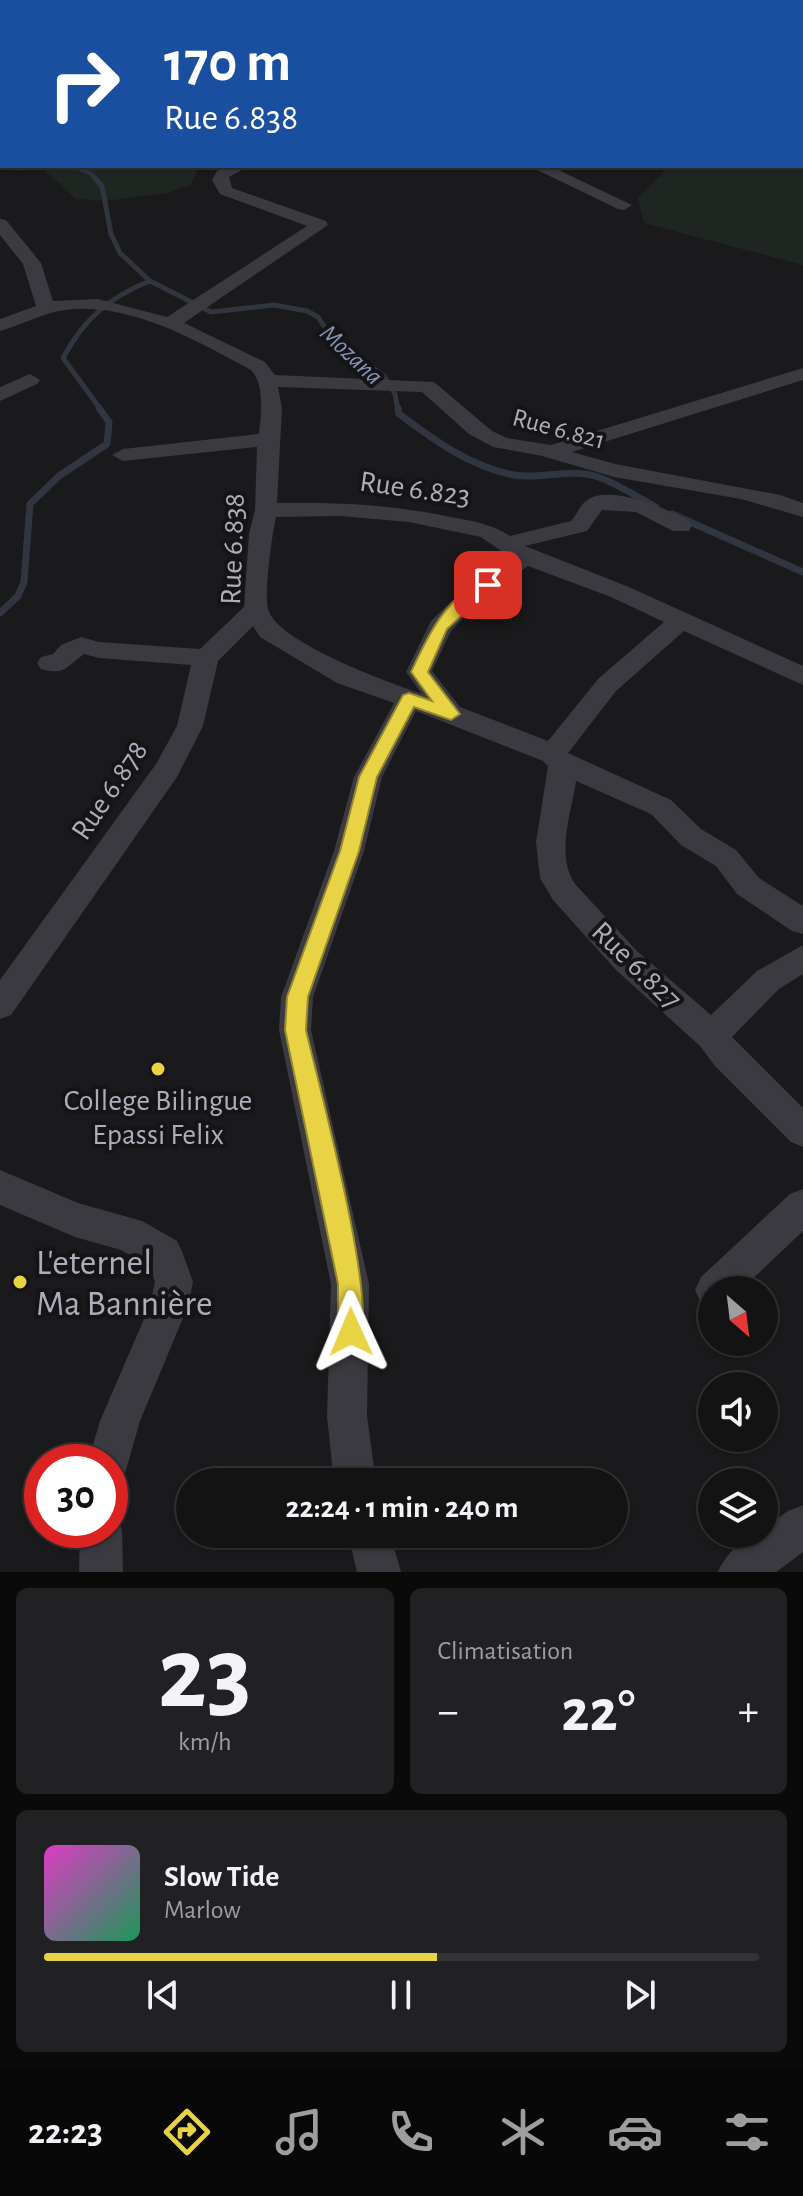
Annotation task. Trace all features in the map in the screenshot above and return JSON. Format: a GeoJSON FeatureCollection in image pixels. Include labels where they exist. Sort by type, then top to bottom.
{"type":"FeatureCollection","features":[{"type":"Feature","properties":{"kind":"street"},"geometry":{"type":"LineString","coordinates":[[169,324],[258,262],[320,225],[226,191],[220,180],[223,174],[236,168]]}},
{"type":"Feature","properties":{"kind":"street"},"geometry":{"type":"LineString","coordinates":[[541,168],[624,205]]}},
{"type":"Feature","properties":{"kind":"street"},"geometry":{"type":"LineString","coordinates":[[0,224],[32,263],[46,308]]}},
{"type":"Feature","properties":{"kind":"street"},"geometry":{"type":"LineString","coordinates":[[0,325],[46,308],[76,303],[95,304],[169,324],[242,357],[265,373],[267,381]]}},
{"type":"Feature","properties":{"kind":"street"},"geometry":{"type":"LineString","coordinates":[[552,451],[803,374]]}},
{"type":"Feature","properties":{"kind":"street"},"geometry":{"type":"LineString","coordinates":[[0,395],[30,380]]}},
{"type":"Feature","properties":{"kind":"street","name":"Rue 6.838"},"geometry":{"type":"LineString","coordinates":[[267,381],[272,408],[256,609],[269,631],[346,677],[451,714],[661,807],[691,837],[726,858],[748,886],[803,922]]}},
{"type":"Feature","properties":{"kind":"street","name":"Rue 6.821"},"geometry":{"type":"LineString","coordinates":[[267,381],[427,386],[489,439],[519,448],[552,451],[563,458],[619,472],[768,497],[803,510]]}},
{"type":"Feature","properties":{"kind":"street"},"geometry":{"type":"LineString","coordinates":[[123,455],[269,439]]}},
{"type":"Feature","properties":{"kind":"street"},"geometry":{"type":"LineString","coordinates":[[768,497],[803,487]]}},
{"type":"Feature","properties":{"kind":"street"},"geometry":{"type":"LineString","coordinates":[[451,714],[419,672],[440,627],[515,550],[579,526],[586,521],[589,508],[597,503],[643,505],[681,526]]}},
{"type":"Feature","properties":{"kind":"street","name":"Rue 6.823"},"geometry":{"type":"LineString","coordinates":[[266,510],[392,512],[489,532],[515,550],[620,592],[803,676]]}},
{"type":"Feature","properties":{"kind":"street"},"geometry":{"type":"LineString","coordinates":[[50,663],[61,662],[70,651],[81,645],[99,650],[206,658],[256,609]]}},
{"type":"Feature","properties":{"kind":"street"},"geometry":{"type":"LineString","coordinates":[[558,759],[583,712],[607,685],[681,620]]}},
{"type":"Feature","properties":{"kind":"street","name":"Rue 6.878"},"geometry":{"type":"LineString","coordinates":[[0,1005],[167,770],[190,726],[206,658]]}},
{"type":"Feature","properties":{"kind":"street"},"geometry":{"type":"LineString","coordinates":[[353,1468],[347,1416],[351,1356],[350,1284],[295,1030],[297,997],[349,851],[368,777],[409,699]]}},
{"type":"Feature","properties":{"kind":"street","name":"Rue 6.827"},"geometry":{"type":"LineString","coordinates":[[558,759],[562,783],[551,842],[555,878],[564,892],[627,961],[712,1036],[727,1056],[803,1131]]}},
{"type":"Feature","properties":{"kind":"street"},"geometry":{"type":"LineString","coordinates":[[712,1036],[768,980],[803,958]]}},
{"type":"Feature","properties":{"kind":"street"},"geometry":{"type":"LineString","coordinates":[[0,1187],[75,1220],[129,1234],[164,1254],[174,1282],[169,1306],[120,1421],[114,1444]]}},
{"type":"Feature","properties":{"kind":"street"},"geometry":{"type":"LineString","coordinates":[[728,1276],[803,1206]]}},
{"type":"Feature","properties":{"kind":"street"},"geometry":{"type":"LineString","coordinates":[[740,1572],[803,1526]]}},
{"type":"Feature","properties":{"kind":"street"},"geometry":{"type":"LineString","coordinates":[[101,1548],[101,1572]]}},
{"type":"Feature","properties":{"kind":"street"},"geometry":{"type":"LineString","coordinates":[[373,1548],[379,1572]]}},
{"type":"Feature","properties":{"kind":"shaded area"},"geometry":{"type":"Polygon","coordinates":[[[11,168],[193,168],[197,173],[190,185],[167,193],[106,201],[76,199],[44,170],[13,171],[11,168]]]}},
{"type":"Feature","properties":{"kind":"shaded area"},"geometry":{"type":"Polygon","coordinates":[[[667,168],[803,168],[803,265],[644,223],[638,198],[667,168]]]}},
{"type":"Feature","properties":{"kind":"waterway","name":"Mozana"},"geometry":{"type":"LineString","coordinates":[[77,168],[95,178]]}},
{"type":"Feature","properties":{"kind":"waterway","name":"Mozana"},"geometry":{"type":"LineString","coordinates":[[95,178],[102,186],[111,234],[120,253],[150,281]]}},
{"type":"Feature","properties":{"kind":"waterway"},"geometry":{"type":"LineString","coordinates":[[101,410],[63,358],[99,311],[122,294],[150,281]]}},
{"type":"Feature","properties":{"kind":"waterway","name":"Mozana"},"geometry":{"type":"LineString","coordinates":[[150,281],[211,312],[274,305],[307,311],[318,317],[331,337],[384,376],[395,394],[398,410]]}},
{"type":"Feature","properties":{"kind":"waterway"},"geometry":{"type":"LineString","coordinates":[[0,613],[18,596],[24,582],[30,504],[59,476],[107,444],[109,422],[99,408]]}},
{"type":"Feature","properties":{"kind":"waterway","name":"Mozana"},"geometry":{"type":"LineString","coordinates":[[398,408],[399,414],[426,433],[482,466],[524,476],[574,473],[595,476],[656,507]]}},
{"type":"Feature","properties":{"kind":"waterway","name":"Mozana"},"geometry":{"type":"LineString","coordinates":[[672,514],[803,572]]}},
{"type":"Feature","properties":{"kind":"place","name":"College Bilingue Epassi Felix"},"geometry":{"type":"Point","coordinates":[158,1069]}},
{"type":"Feature","properties":{"kind":"place","name":"L'eternel Ma Bannière"},"geometry":{"type":"Point","coordinates":[20,1282]}},
{"type":"Feature","properties":{"kind":"route"},"geometry":{"type":"LineString","coordinates":[[351,1332],[350,1284],[295,1030],[297,997],[349,851],[368,777],[409,699],[451,714],[419,672],[440,627],[471,596],[488,585]]}}]}
